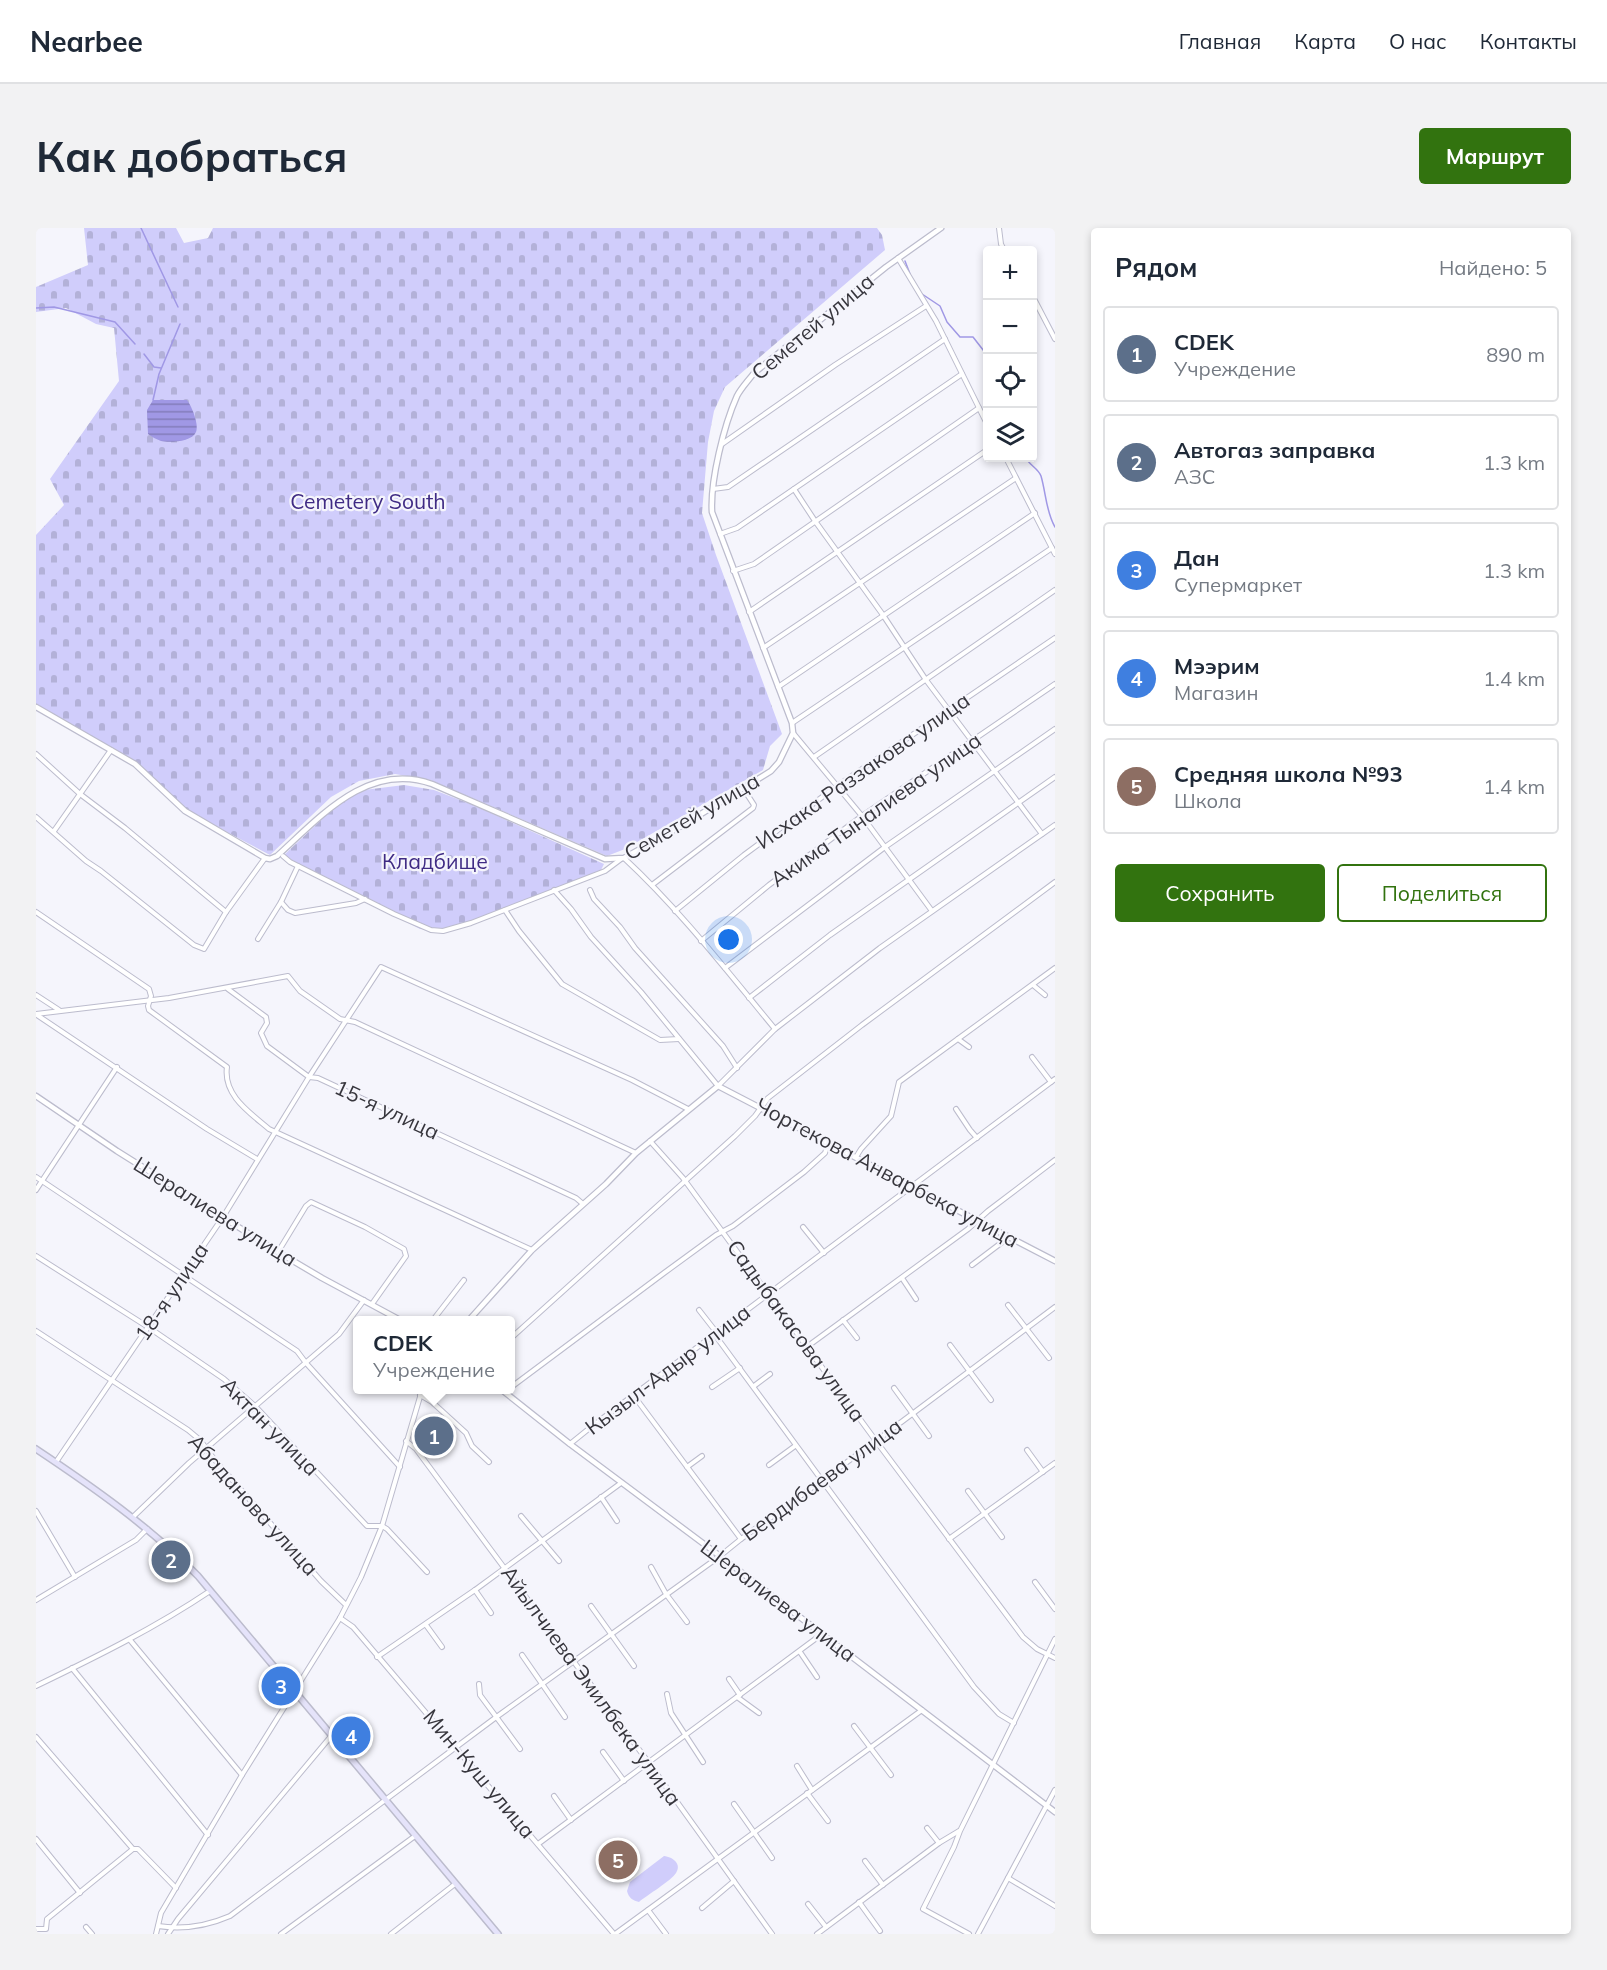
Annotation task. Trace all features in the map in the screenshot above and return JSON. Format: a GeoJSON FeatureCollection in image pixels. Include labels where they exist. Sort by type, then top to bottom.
{"type":"FeatureCollection","features":[{"type":"Feature","properties":{"kind":"main road"},"geometry":{"type":"LineString","coordinates":[[36,1449],[133,1517],[177,1555],[210,1590],[498,1934]]}},
{"type":"Feature","properties":{"kind":"street","name":"Семетей улица"},"geometry":{"type":"LineString","coordinates":[[265,858],[270,859],[277,856],[333,806],[353,792],[374,784],[408,779],[432,784],[605,859],[622,859],[771,771],[793,733],[792,723],[712,512],[713,489],[731,411],[738,394],[754,373],[898,258],[941,228]]}},
{"type":"Feature","properties":{"kind":"street"},"geometry":{"type":"LineString","coordinates":[[999,228],[1002,246]]}},
{"type":"Feature","properties":{"kind":"street"},"geometry":{"type":"LineString","coordinates":[[898,258],[936,321],[983,416]]}},
{"type":"Feature","properties":{"kind":"street"},"geometry":{"type":"LineString","coordinates":[[1035,300],[1055,339]]}},
{"type":"Feature","properties":{"kind":"street"},"geometry":{"type":"LineString","coordinates":[[722,444],[926,306]]}},
{"type":"Feature","properties":{"kind":"street"},"geometry":{"type":"LineString","coordinates":[[713,489],[728,487],[945,339]]}},
{"type":"Feature","properties":{"kind":"street"},"geometry":{"type":"LineString","coordinates":[[720,534],[737,528],[962,374]]}},
{"type":"Feature","properties":{"kind":"street"},"geometry":{"type":"LineString","coordinates":[[733,571],[754,564],[979,408]]}},
{"type":"Feature","properties":{"kind":"street"},"geometry":{"type":"LineString","coordinates":[[749,612],[983,453]]}},
{"type":"Feature","properties":{"kind":"street"},"geometry":{"type":"LineString","coordinates":[[1008,462],[1055,554]]}},
{"type":"Feature","properties":{"kind":"street"},"geometry":{"type":"LineString","coordinates":[[763,649],[1016,478]]}},
{"type":"Feature","properties":{"kind":"street"},"geometry":{"type":"LineString","coordinates":[[794,489],[948,711],[1042,834]]}},
{"type":"Feature","properties":{"kind":"street"},"geometry":{"type":"LineString","coordinates":[[778,687],[1035,513]]}},
{"type":"Feature","properties":{"kind":"street"},"geometry":{"type":"LineString","coordinates":[[792,723],[1052,548]]}},
{"type":"Feature","properties":{"kind":"street"},"geometry":{"type":"LineString","coordinates":[[814,757],[1055,590]]}},
{"type":"Feature","properties":{"kind":"street","name":"Исхака Раззакова улица"},"geometry":{"type":"LineString","coordinates":[[675,911],[744,855],[837,786],[1055,638]]}},
{"type":"Feature","properties":{"kind":"street","name":"Акима Тыналиева улица"},"geometry":{"type":"LineString","coordinates":[[701,940],[769,885],[862,816],[1055,684]]}},
{"type":"Feature","properties":{"kind":"street"},"geometry":{"type":"LineString","coordinates":[[36,707],[140,768],[185,811],[265,858],[226,912],[204,949],[194,945],[86,861],[36,817]]}},
{"type":"Feature","properties":{"kind":"street"},"geometry":{"type":"LineString","coordinates":[[725,968],[885,847],[1055,729]]}},
{"type":"Feature","properties":{"kind":"street"},"geometry":{"type":"LineString","coordinates":[[793,733],[862,816],[932,911]]}},
{"type":"Feature","properties":{"kind":"street"},"geometry":{"type":"LineString","coordinates":[[54,831],[111,750]]}},
{"type":"Feature","properties":{"kind":"street"},"geometry":{"type":"LineString","coordinates":[[36,754],[80,794],[125,828],[226,912]]}},
{"type":"Feature","properties":{"kind":"street"},"geometry":{"type":"LineString","coordinates":[[749,998],[830,935],[1055,777]]}},
{"type":"Feature","properties":{"kind":"street"},"geometry":{"type":"LineString","coordinates":[[652,885],[753,808],[754,805],[743,788]]}},
{"type":"Feature","properties":{"kind":"street"},"geometry":{"type":"LineString","coordinates":[[473,1316],[532,1250],[606,1184],[636,1153],[718,1086],[774,1029],[880,948],[1055,825]]}},
{"type":"Feature","properties":{"kind":"street"},"geometry":{"type":"LineString","coordinates":[[283,856],[290,862],[394,914],[431,930],[443,931],[505,910],[605,871],[622,859],[652,885],[725,968],[774,1029]]}},
{"type":"Feature","properties":{"kind":"street"},"geometry":{"type":"LineString","coordinates":[[258,939],[281,902],[298,866]]}},
{"type":"Feature","properties":{"kind":"street"},"geometry":{"type":"LineString","coordinates":[[515,1335],[735,1136],[768,1098],[862,1024],[1055,882]]}},
{"type":"Feature","properties":{"kind":"street"},"geometry":{"type":"LineString","coordinates":[[554,890],[718,1086]]}},
{"type":"Feature","properties":{"kind":"street"},"geometry":{"type":"LineString","coordinates":[[590,890],[635,948],[723,1046],[737,1068]]}},
{"type":"Feature","properties":{"kind":"street"},"geometry":{"type":"LineString","coordinates":[[281,902],[288,910],[295,913],[356,903],[365,899]]}},
{"type":"Feature","properties":{"kind":"street"},"geometry":{"type":"LineString","coordinates":[[505,910],[562,984],[660,1040],[680,1039]]}},
{"type":"Feature","properties":{"kind":"street"},"geometry":{"type":"LineString","coordinates":[[36,912],[146,987],[151,993],[149,1010],[227,1067],[230,1092],[268,1129],[532,1250]]}},
{"type":"Feature","properties":{"kind":"street","name":"18-я улица"},"geometry":{"type":"LineString","coordinates":[[56,1462],[223,1216],[309,1077],[381,967],[632,1080],[688,1109]]}},
{"type":"Feature","properties":{"kind":"street"},"geometry":{"type":"LineString","coordinates":[[855,1157],[891,1116],[899,1082],[1055,968]]}},
{"type":"Feature","properties":{"kind":"street"},"geometry":{"type":"LineString","coordinates":[[36,1014],[149,1001],[288,976],[304,994],[340,1019],[355,1022],[636,1153]]}},
{"type":"Feature","properties":{"kind":"street"},"geometry":{"type":"LineString","coordinates":[[1033,985],[1044,995]]}},
{"type":"Feature","properties":{"kind":"street","name":"15-я улица"},"geometry":{"type":"LineString","coordinates":[[227,988],[266,1017],[267,1023],[261,1033],[267,1046],[309,1077],[318,1078],[576,1198],[583,1204]]}},
{"type":"Feature","properties":{"kind":"street"},"geometry":{"type":"LineString","coordinates":[[36,995],[60,1010]]}},
{"type":"Feature","properties":{"kind":"street"},"geometry":{"type":"LineString","coordinates":[[36,1014],[207,1129],[258,1159]]}},
{"type":"Feature","properties":{"kind":"street"},"geometry":{"type":"LineString","coordinates":[[958,1039],[969,1047]]}},
{"type":"Feature","properties":{"kind":"street"},"geometry":{"type":"LineString","coordinates":[[1032,1057],[1053,1081]]}},
{"type":"Feature","properties":{"kind":"street"},"geometry":{"type":"LineString","coordinates":[[36,1190],[117,1067]]}},
{"type":"Feature","properties":{"kind":"street","name":"Кызыл-Адыр улица"},"geometry":{"type":"LineString","coordinates":[[570,1444],[1053,1081]]}},
{"type":"Feature","properties":{"kind":"street","name":"Чортекова Анварбека улица"},"geometry":{"type":"LineString","coordinates":[[718,1086],[1055,1261]]}},
{"type":"Feature","properties":{"kind":"street","name":"Шералиева улица"},"geometry":{"type":"LineString","coordinates":[[36,1096],[117,1151],[279,1252],[393,1316]]}},
{"type":"Feature","properties":{"kind":"street"},"geometry":{"type":"LineString","coordinates":[[956,1109],[977,1138]]}},
{"type":"Feature","properties":{"kind":"street","name":"Садыбакасова улица"},"geometry":{"type":"LineString","coordinates":[[651,1141],[685,1180],[1023,1637],[1037,1649],[1055,1658]]}},
{"type":"Feature","properties":{"kind":"street"},"geometry":{"type":"LineString","coordinates":[[515,1383],[804,1172],[825,1153],[828,1143]]}},
{"type":"Feature","properties":{"kind":"street"},"geometry":{"type":"LineString","coordinates":[[808,1346],[968,1229],[987,1211],[1055,1160]]}},
{"type":"Feature","properties":{"kind":"street"},"geometry":{"type":"LineString","coordinates":[[36,1177],[297,1351],[400,1467]]}},
{"type":"Feature","properties":{"kind":"street"},"geometry":{"type":"LineString","coordinates":[[279,1252],[306,1206],[311,1202],[365,1227],[404,1249],[406,1256],[372,1304]]}},
{"type":"Feature","properties":{"kind":"street"},"geometry":{"type":"LineString","coordinates":[[803,1227],[824,1253]]}},
{"type":"Feature","properties":{"kind":"street"},"geometry":{"type":"LineString","coordinates":[[972,1264],[1009,1237]]}},
{"type":"Feature","properties":{"kind":"street","name":"Актан улица"},"geometry":{"type":"LineString","coordinates":[[36,1256],[148,1327],[224,1379],[256,1407],[367,1526],[382,1526],[427,1572]]}},
{"type":"Feature","properties":{"kind":"street"},"geometry":{"type":"LineString","coordinates":[[902,1278],[916,1299]]}},
{"type":"Feature","properties":{"kind":"street"},"geometry":{"type":"LineString","coordinates":[[436,1316],[464,1280]]}},
{"type":"Feature","properties":{"kind":"street"},"geometry":{"type":"LineString","coordinates":[[133,1517],[339,1334],[364,1300]]}},
{"type":"Feature","properties":{"kind":"street"},"geometry":{"type":"LineString","coordinates":[[1008,1305],[1049,1358]]}},
{"type":"Feature","properties":{"kind":"street","name":"Бердибаева улица"},"geometry":{"type":"LineString","coordinates":[[158,1926],[171,1928],[210,1925],[230,1916],[495,1718],[720,1556],[1055,1307]]}},
{"type":"Feature","properties":{"kind":"street"},"geometry":{"type":"LineString","coordinates":[[699,1310],[974,1687],[999,1714],[1014,1723]]}},
{"type":"Feature","properties":{"kind":"street"},"geometry":{"type":"LineString","coordinates":[[843,1320],[857,1338]]}},
{"type":"Feature","properties":{"kind":"street","name":"Абаданова улица"},"geometry":{"type":"LineString","coordinates":[[36,1331],[188,1430],[321,1581],[346,1605]]}},
{"type":"Feature","properties":{"kind":"street"},"geometry":{"type":"LineString","coordinates":[[950,1345],[991,1400]]}},
{"type":"Feature","properties":{"kind":"street"},"geometry":{"type":"LineString","coordinates":[[712,1388],[740,1368]]}},
{"type":"Feature","properties":{"kind":"street"},"geometry":{"type":"LineString","coordinates":[[754,1386],[770,1374]]}},
{"type":"Feature","properties":{"kind":"street"},"geometry":{"type":"LineString","coordinates":[[894,1388],[929,1436]]}},
{"type":"Feature","properties":{"kind":"street","name":"Шералиева улица"},"geometry":{"type":"LineString","coordinates":[[511,1394],[570,1444],[1055,1812]]}},
{"type":"Feature","properties":{"kind":"street"},"geometry":{"type":"LineString","coordinates":[[156,1934],[161,1913],[242,1775],[340,1618],[361,1577],[382,1526],[420,1395],[432,1402],[466,1433],[472,1446],[489,1462]]}},
{"type":"Feature","properties":{"kind":"street"},"geometry":{"type":"LineString","coordinates":[[634,1396],[741,1539]]}},
{"type":"Feature","properties":{"kind":"street","name":"Айылчиева Эмилбека улица"},"geometry":{"type":"LineString","coordinates":[[406,1441],[416,1449],[649,1762],[772,1934]]}},
{"type":"Feature","properties":{"kind":"street"},"geometry":{"type":"LineString","coordinates":[[769,1465],[796,1446]]}},
{"type":"Feature","properties":{"kind":"street"},"geometry":{"type":"LineString","coordinates":[[1027,1450],[1043,1472]]}},
{"type":"Feature","properties":{"kind":"street"},"geometry":{"type":"LineString","coordinates":[[687,1467],[702,1456]]}},
{"type":"Feature","properties":{"kind":"street"},"geometry":{"type":"LineString","coordinates":[[949,1539],[1055,1463]]}},
{"type":"Feature","properties":{"kind":"street"},"geometry":{"type":"LineString","coordinates":[[377,1657],[426,1625],[621,1483]]}},
{"type":"Feature","properties":{"kind":"street"},"geometry":{"type":"LineString","coordinates":[[968,1491],[1002,1537]]}},
{"type":"Feature","properties":{"kind":"street"},"geometry":{"type":"LineString","coordinates":[[601,1497],[617,1521]]}},
{"type":"Feature","properties":{"kind":"street"},"geometry":{"type":"LineString","coordinates":[[36,1511],[75,1577]]}},
{"type":"Feature","properties":{"kind":"street"},"geometry":{"type":"LineString","coordinates":[[520,1516],[559,1561]]}},
{"type":"Feature","properties":{"kind":"street"},"geometry":{"type":"LineString","coordinates":[[36,1600],[136,1540],[147,1529]]}},
{"type":"Feature","properties":{"kind":"street"},"geometry":{"type":"LineString","coordinates":[[651,1567],[666,1594],[687,1622]]}},
{"type":"Feature","properties":{"kind":"street"},"geometry":{"type":"LineString","coordinates":[[1035,1582],[1055,1609]]}},
{"type":"Feature","properties":{"kind":"street"},"geometry":{"type":"LineString","coordinates":[[36,1686],[130,1640],[177,1613],[210,1590]]}},
{"type":"Feature","properties":{"kind":"street"},"geometry":{"type":"LineString","coordinates":[[474,1590],[491,1613]]}},
{"type":"Feature","properties":{"kind":"street"},"geometry":{"type":"LineString","coordinates":[[591,1606],[634,1666]]}},
{"type":"Feature","properties":{"kind":"street","name":"Мин-Куш улица"},"geometry":{"type":"LineString","coordinates":[[340,1618],[353,1627],[615,1934]]}},
{"type":"Feature","properties":{"kind":"street"},"geometry":{"type":"LineString","coordinates":[[426,1625],[442,1647]]}},
{"type":"Feature","properties":{"kind":"street"},"geometry":{"type":"LineString","coordinates":[[538,1844],[822,1635]]}},
{"type":"Feature","properties":{"kind":"street"},"geometry":{"type":"LineString","coordinates":[[969,1934],[923,1909],[1055,1639]]}},
{"type":"Feature","properties":{"kind":"street"},"geometry":{"type":"LineString","coordinates":[[130,1640],[242,1775]]}},
{"type":"Feature","properties":{"kind":"street"},"geometry":{"type":"LineString","coordinates":[[800,1652],[816,1677]]}},
{"type":"Feature","properties":{"kind":"street"},"geometry":{"type":"LineString","coordinates":[[522,1655],[565,1717]]}},
{"type":"Feature","properties":{"kind":"street"},"geometry":{"type":"LineString","coordinates":[[72,1668],[208,1834]]}},
{"type":"Feature","properties":{"kind":"street"},"geometry":{"type":"LineString","coordinates":[[729,1679],[738,1696],[759,1713]]}},
{"type":"Feature","properties":{"kind":"street"},"geometry":{"type":"LineString","coordinates":[[478,1684],[480,1695],[520,1749]]}},
{"type":"Feature","properties":{"kind":"street"},"geometry":{"type":"LineString","coordinates":[[667,1694],[671,1713],[703,1762]]}},
{"type":"Feature","properties":{"kind":"street"},"geometry":{"type":"LineString","coordinates":[[615,1934],[922,1710]]}},
{"type":"Feature","properties":{"kind":"street"},"geometry":{"type":"LineString","coordinates":[[854,1726],[891,1775]]}},
{"type":"Feature","properties":{"kind":"street"},"geometry":{"type":"LineString","coordinates":[[168,1934],[332,1735]]}},
{"type":"Feature","properties":{"kind":"street"},"geometry":{"type":"LineString","coordinates":[[36,1737],[133,1849],[138,1849],[176,1888]]}},
{"type":"Feature","properties":{"kind":"street"},"geometry":{"type":"LineString","coordinates":[[603,1752],[624,1781]]}},
{"type":"Feature","properties":{"kind":"street"},"geometry":{"type":"LineString","coordinates":[[796,1766],[828,1821]]}},
{"type":"Feature","properties":{"kind":"street"},"geometry":{"type":"LineString","coordinates":[[978,1934],[1055,1790]]}},
{"type":"Feature","properties":{"kind":"street"},"geometry":{"type":"LineString","coordinates":[[554,1796],[571,1820]]}},
{"type":"Feature","properties":{"kind":"street"},"geometry":{"type":"LineString","coordinates":[[734,1804],[772,1858]]}},
{"type":"Feature","properties":{"kind":"street"},"geometry":{"type":"LineString","coordinates":[[927,1828],[939,1843]]}},
{"type":"Feature","properties":{"kind":"street"},"geometry":{"type":"LineString","coordinates":[[817,1934],[939,1843],[960,1831]]}},
{"type":"Feature","properties":{"kind":"street"},"geometry":{"type":"LineString","coordinates":[[281,1934],[415,1836]]}},
{"type":"Feature","properties":{"kind":"street"},"geometry":{"type":"LineString","coordinates":[[36,1839],[80,1893]]}},
{"type":"Feature","properties":{"kind":"street"},"geometry":{"type":"LineString","coordinates":[[36,1929],[46,1929],[47,1919],[133,1849]]}},
{"type":"Feature","properties":{"kind":"street"},"geometry":{"type":"LineString","coordinates":[[865,1860],[883,1885]]}},
{"type":"Feature","properties":{"kind":"street"},"geometry":{"type":"LineString","coordinates":[[1008,1878],[1055,1906]]}},
{"type":"Feature","properties":{"kind":"street"},"geometry":{"type":"LineString","coordinates":[[702,1908],[734,1881]]}},
{"type":"Feature","properties":{"kind":"street"},"geometry":{"type":"LineString","coordinates":[[391,1934],[455,1884]]}},
{"type":"Feature","properties":{"kind":"street"},"geometry":{"type":"LineString","coordinates":[[859,1902],[880,1931]]}},
{"type":"Feature","properties":{"kind":"street"},"geometry":{"type":"LineString","coordinates":[[808,1904],[826,1927]]}},
{"type":"Feature","properties":{"kind":"street"},"geometry":{"type":"LineString","coordinates":[[648,1910],[666,1934]]}},
{"type":"Feature","properties":{"kind":"street"},"geometry":{"type":"LineString","coordinates":[[86,1927],[92,1934]]}},
{"type":"Feature","properties":{"kind":"green space","name":"Cemetery South"},"geometry":{"type":"Polygon","coordinates":[[[84,228],[176,228],[184,243],[208,238],[213,228],[877,228],[882,235],[885,250],[725,387],[714,411],[708,442],[702,513],[782,734],[770,746],[763,770],[625,849],[607,856],[430,780],[395,774],[359,781],[331,797],[270,855],[172,803],[129,759],[36,704],[36,535],[64,505],[50,479],[119,381],[114,328],[96,324],[66,308],[36,312],[36,287],[88,265],[84,228]]]}},
{"type":"Feature","properties":{"kind":"green space","name":"Кладбище"},"geometry":{"type":"Polygon","coordinates":[[[404,785],[434,790],[473,805],[604,864],[601,870],[446,931],[420,929],[292,864],[283,856],[340,802],[364,790],[404,785]]]}},
{"type":"Feature","properties":{"kind":"green space"},"geometry":{"type":"Polygon","coordinates":[[[664,1856],[676,1862],[678,1870],[676,1873],[639,1902],[631,1898],[627,1891],[630,1882],[664,1856]]]}},
{"type":"Feature","properties":{"kind":"shaded area"},"geometry":{"type":"Polygon","coordinates":[[[153,400],[187,400],[196,420],[197,429],[194,435],[185,440],[169,442],[161,441],[148,434],[147,410],[153,400]]]}},
{"type":"Feature","properties":{"kind":"waterway"},"geometry":{"type":"LineString","coordinates":[[141,228],[178,307]]}},
{"type":"Feature","properties":{"kind":"waterway"},"geometry":{"type":"LineString","coordinates":[[905,261],[910,274]]}},
{"type":"Feature","properties":{"kind":"waterway"},"geometry":{"type":"LineString","coordinates":[[922,294],[940,306],[947,322],[960,337],[973,337],[986,354]]}},
{"type":"Feature","properties":{"kind":"waterway"},"geometry":{"type":"LineString","coordinates":[[36,308],[54,307],[115,322],[135,344]]}},
{"type":"Feature","properties":{"kind":"waterway"},"geometry":{"type":"LineString","coordinates":[[153,400],[159,374],[180,324]]}},
{"type":"Feature","properties":{"kind":"waterway"},"geometry":{"type":"LineString","coordinates":[[144,354],[154,367],[161,368]]}},
{"type":"Feature","properties":{"kind":"waterway"},"geometry":{"type":"LineString","coordinates":[[1028,462],[1041,476],[1048,509],[1055,527]]}},
{"type":"Feature","properties":{"kind":"place","name":"CDEK"},"geometry":{"type":"Point","coordinates":[434,1436]}},
{"type":"Feature","properties":{"kind":"place","name":"Автогаз заправка"},"geometry":{"type":"Point","coordinates":[171,1560]}},
{"type":"Feature","properties":{"kind":"place","name":"Дан"},"geometry":{"type":"Point","coordinates":[281,1686]}},
{"type":"Feature","properties":{"kind":"place","name":"Мээрим"},"geometry":{"type":"Point","coordinates":[351,1736]}},
{"type":"Feature","properties":{"kind":"place","name":"Средняя школа №93"},"geometry":{"type":"Point","coordinates":[618,1860]}}]}
